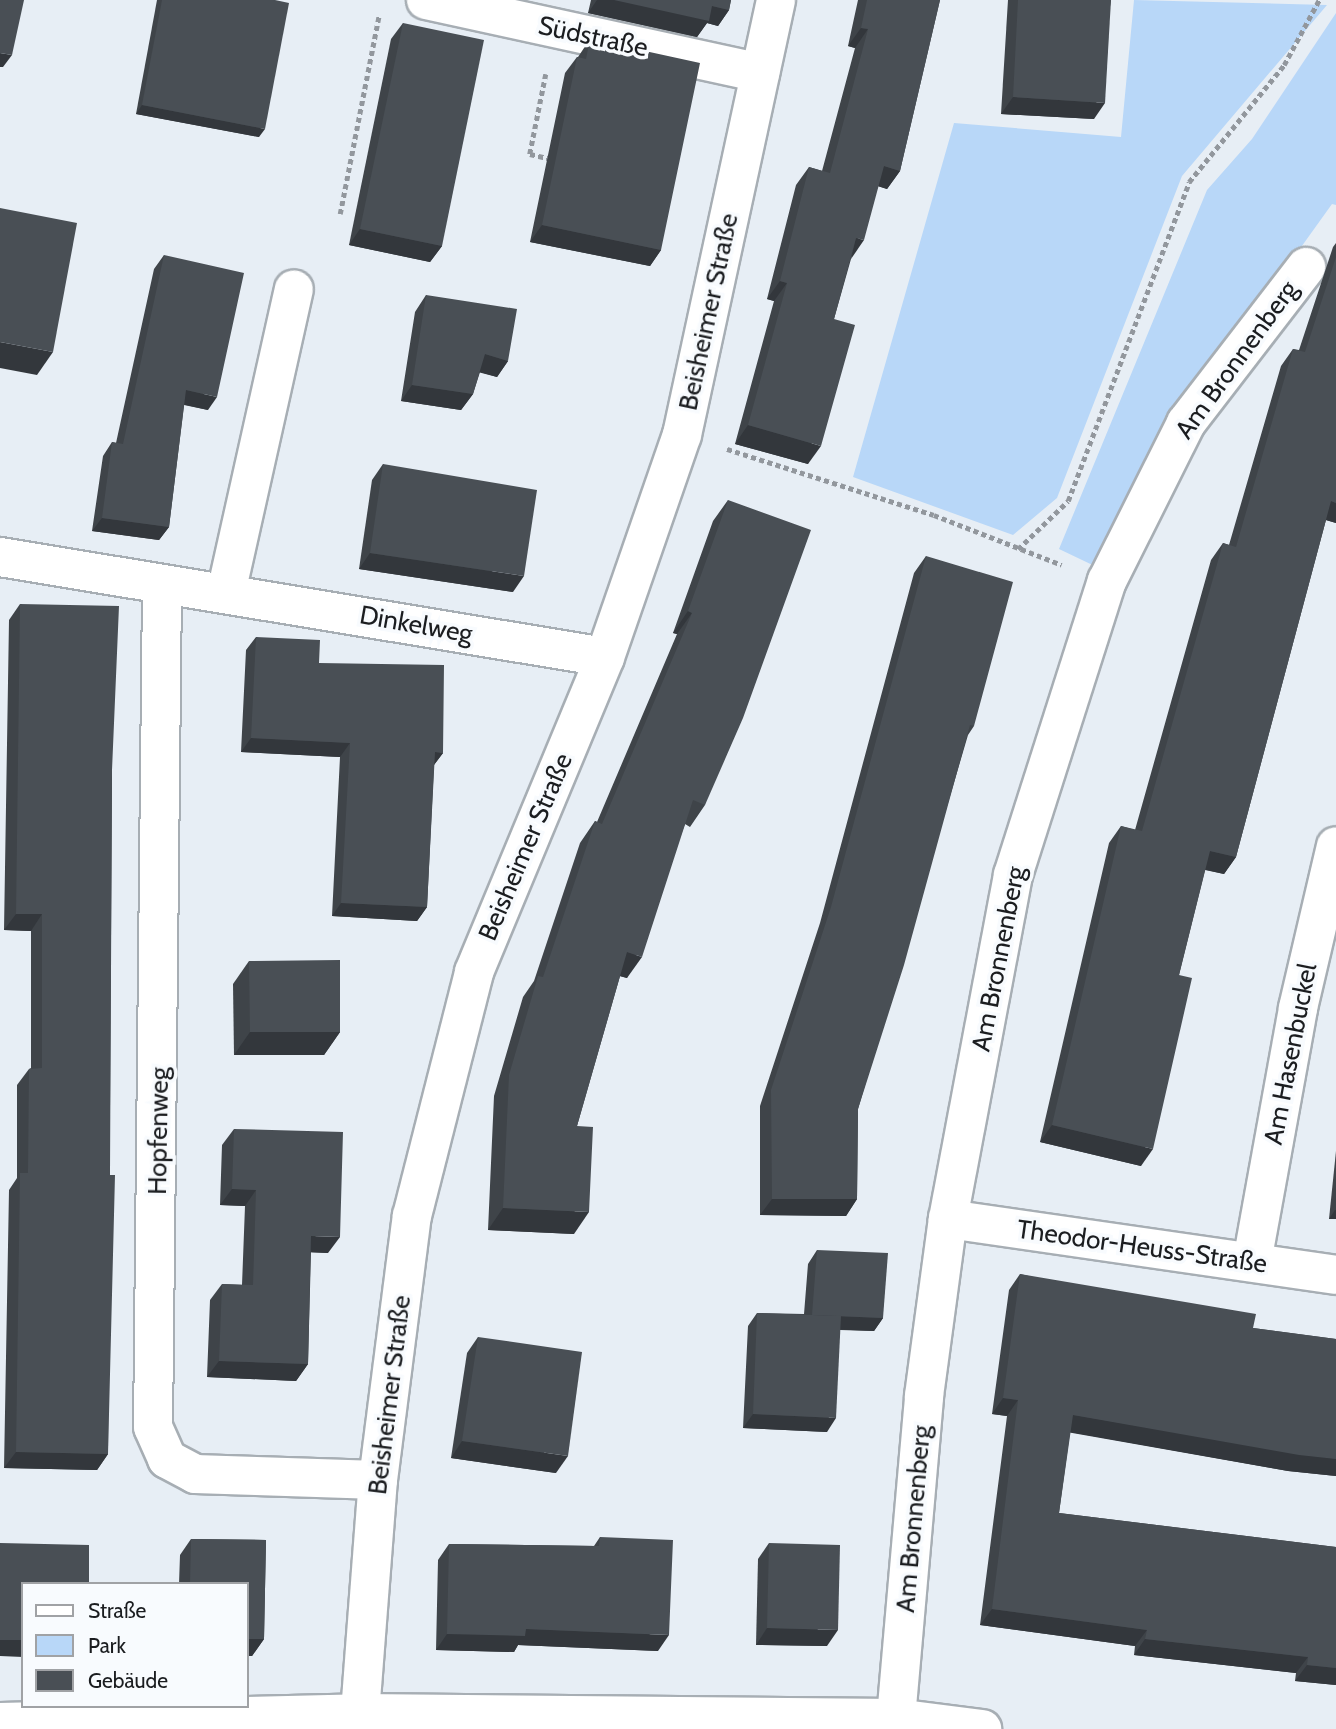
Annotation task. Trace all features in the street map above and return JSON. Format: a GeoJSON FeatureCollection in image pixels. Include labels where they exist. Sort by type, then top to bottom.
{"type":"FeatureCollection","features":[{"type":"Feature","properties":{"kind":"street","name":"Südstraße"},"geometry":{"type":"LineString","coordinates":[[426,0],[760,74]]}},
{"type":"Feature","properties":{"kind":"street","name":"Beisheimer Straße"},"geometry":{"type":"LineString","coordinates":[[360,1713],[378,1480],[412,1216],[474,972],[605,657],[682,435],[776,0]]}},
{"type":"Feature","properties":{"kind":"street","name":"Am Bronnenberg"},"geometry":{"type":"LineString","coordinates":[[896,1718],[924,1396],[948,1219],[1013,875],[1107,582],[1186,423],[1307,267]]}},
{"type":"Feature","properties":{"kind":"street"},"geometry":{"type":"LineString","coordinates":[[226,593],[293,290]]}},
{"type":"Feature","properties":{"kind":"street","name":"Dinkelweg"},"geometry":{"type":"LineString","coordinates":[[0,557],[162,586],[226,593],[605,657]]}},
{"type":"Feature","properties":{"kind":"street","name":"Hopfenweg"},"geometry":{"type":"LineString","coordinates":[[162,586],[161,1027],[153,1427],[167,1459],[195,1474],[378,1480]]}},
{"type":"Feature","properties":{"kind":"street","name":"Am Hasenbuckel"},"geometry":{"type":"LineString","coordinates":[[1252,1262],[1298,1008],[1336,846]]}},
{"type":"Feature","properties":{"kind":"street","name":"Theodor-Heuss-Straße"},"geometry":{"type":"LineString","coordinates":[[948,1219],[1336,1275]]}},
{"type":"Feature","properties":{"kind":"street"},"geometry":{"type":"LineString","coordinates":[[0,1722],[360,1713],[896,1718],[982,1729]]}},
{"type":"Feature","properties":{"kind":"path"},"geometry":{"type":"LineString","coordinates":[[340,214],[382,0]]}},
{"type":"Feature","properties":{"kind":"path"},"geometry":{"type":"LineString","coordinates":[[1018,549],[1068,501],[1189,182],[1284,65],[1319,0]]}},
{"type":"Feature","properties":{"kind":"path"},"geometry":{"type":"LineString","coordinates":[[548,158],[530,154],[555,29]]}},
{"type":"Feature","properties":{"kind":"path"},"geometry":{"type":"LineString","coordinates":[[682,435],[934,516],[1107,582]]}},
{"type":"Feature","properties":{"kind":"green space"},"geometry":{"type":"Polygon","coordinates":[[[1134,0],[1327,5],[1182,176],[1057,498],[1013,535],[853,477],[954,123],[1121,137],[1134,0]]]}},
{"type":"Feature","properties":{"kind":"green space"},"geometry":{"type":"Polygon","coordinates":[[[1336,13],[1336,205],[1332,204],[1175,423],[1103,570],[1059,549],[1207,190],[1252,139],[1336,13]]]}},
{"type":"Feature","properties":{"kind":"building"},"geometry":{"type":"Polygon","coordinates":[[[0,0],[24,0],[12,55],[0,53],[0,0]]]}},
{"type":"Feature","properties":{"kind":"building"},"geometry":{"type":"Polygon","coordinates":[[[162,0],[275,0],[289,3],[265,129],[142,105],[162,0]]]}},
{"type":"Feature","properties":{"kind":"building"},"geometry":{"type":"Polygon","coordinates":[[[614,0],[731,0],[729,10],[712,6],[709,21],[614,0]]]}},
{"type":"Feature","properties":{"kind":"building"},"geometry":{"type":"Polygon","coordinates":[[[867,0],[940,0],[900,171],[884,166],[864,240],[856,238],[834,319],[855,325],[821,446],[748,425],[787,283],[780,281],[809,167],[830,173],[868,29],[861,28],[867,0]]]}},
{"type":"Feature","properties":{"kind":"building"},"geometry":{"type":"Polygon","coordinates":[[[1018,0],[1111,0],[1105,103],[1013,97],[1018,0]]]}},
{"type":"Feature","properties":{"kind":"building"},"geometry":{"type":"Polygon","coordinates":[[[403,23],[484,40],[442,246],[360,229],[403,23]]]}},
{"type":"Feature","properties":{"kind":"building"},"geometry":{"type":"Polygon","coordinates":[[[590,39],[700,63],[661,250],[542,225],[577,57],[586,59],[590,39]]]}},
{"type":"Feature","properties":{"kind":"building"},"geometry":{"type":"Polygon","coordinates":[[[0,208],[77,223],[53,352],[0,342],[0,208]]]}},
{"type":"Feature","properties":{"kind":"building"},"geometry":{"type":"Polygon","coordinates":[[[164,255],[244,273],[217,397],[186,390],[169,527],[102,518],[112,442],[123,444],[164,255]]]}},
{"type":"Feature","properties":{"kind":"building"},"geometry":{"type":"Polygon","coordinates":[[[1336,257],[1336,503],[1331,501],[1236,857],[1210,851],[1179,975],[1192,978],[1153,1149],[1052,1125],[1121,826],[1142,831],[1223,543],[1236,547],[1293,349],[1305,352],[1336,257]]]}},
{"type":"Feature","properties":{"kind":"building"},"geometry":{"type":"Polygon","coordinates":[[[426,295],[517,309],[508,361],[485,354],[473,394],[412,385],[426,295]]]}},
{"type":"Feature","properties":{"kind":"building"},"geometry":{"type":"Polygon","coordinates":[[[383,464],[537,490],[524,576],[370,553],[383,464]]]}},
{"type":"Feature","properties":{"kind":"building"},"geometry":{"type":"Polygon","coordinates":[[[728,500],[811,530],[743,718],[705,805],[693,800],[642,957],[627,952],[577,1126],[593,1127],[589,1212],[503,1208],[509,1075],[538,976],[543,977],[595,821],[602,824],[692,613],[688,611],[728,500]]]}},
{"type":"Feature","properties":{"kind":"building"},"geometry":{"type":"Polygon","coordinates":[[[926,556],[1013,582],[974,726],[970,725],[904,965],[858,1109],[857,1199],[772,1199],[771,1090],[831,907],[926,556]]]}},
{"type":"Feature","properties":{"kind":"building"},"geometry":{"type":"Polygon","coordinates":[[[20,604],[119,606],[112,770],[110,1175],[115,1175],[108,1454],[16,1452],[20,1173],[28,1173],[29,1069],[42,1068],[42,914],[16,914],[20,604]]]}},
{"type":"Feature","properties":{"kind":"building"},"geometry":{"type":"Polygon","coordinates":[[[256,637],[320,640],[319,663],[444,665],[443,753],[435,752],[427,907],[341,903],[350,743],[251,738],[256,637]]]}},
{"type":"Feature","properties":{"kind":"building"},"geometry":{"type":"Polygon","coordinates":[[[340,960],[340,1032],[250,1032],[249,961],[340,960]]]}},
{"type":"Feature","properties":{"kind":"building"},"geometry":{"type":"Polygon","coordinates":[[[234,1129],[343,1132],[340,1237],[311,1236],[308,1364],[219,1361],[222,1284],[253,1285],[256,1190],[232,1189],[234,1129]]]}},
{"type":"Feature","properties":{"kind":"building"},"geometry":{"type":"Polygon","coordinates":[[[817,1250],[888,1253],[883,1318],[812,1315],[817,1250]]]}},
{"type":"Feature","properties":{"kind":"building"},"geometry":{"type":"Polygon","coordinates":[[[1020,1274],[1256,1314],[1253,1328],[1336,1339],[1336,1459],[1299,1455],[1073,1415],[1059,1513],[1336,1547],[1336,1668],[1307,1665],[1308,1657],[1145,1639],[1147,1630],[992,1609],[1018,1400],[1003,1398],[1020,1274]]]}},
{"type":"Feature","properties":{"kind":"building"},"geometry":{"type":"Polygon","coordinates":[[[757,1313],[841,1316],[836,1418],[753,1414],[757,1313]]]}},
{"type":"Feature","properties":{"kind":"building"},"geometry":{"type":"Polygon","coordinates":[[[478,1337],[582,1352],[568,1456],[462,1441],[478,1337]]]}},
{"type":"Feature","properties":{"kind":"building"},"geometry":{"type":"Polygon","coordinates":[[[600,1537],[673,1540],[669,1635],[526,1629],[525,1636],[447,1634],[449,1544],[599,1546],[600,1537]]]}},
{"type":"Feature","properties":{"kind":"building"},"geometry":{"type":"Polygon","coordinates":[[[191,1539],[266,1540],[264,1639],[248,1639],[248,1582],[190,1582],[191,1539]]]}},
{"type":"Feature","properties":{"kind":"building"},"geometry":{"type":"Polygon","coordinates":[[[0,1543],[89,1545],[89,1582],[21,1582],[21,1640],[0,1640],[0,1543]]]}},
{"type":"Feature","properties":{"kind":"building"},"geometry":{"type":"Polygon","coordinates":[[[769,1543],[840,1545],[838,1630],[767,1628],[769,1543]]]}}]}
